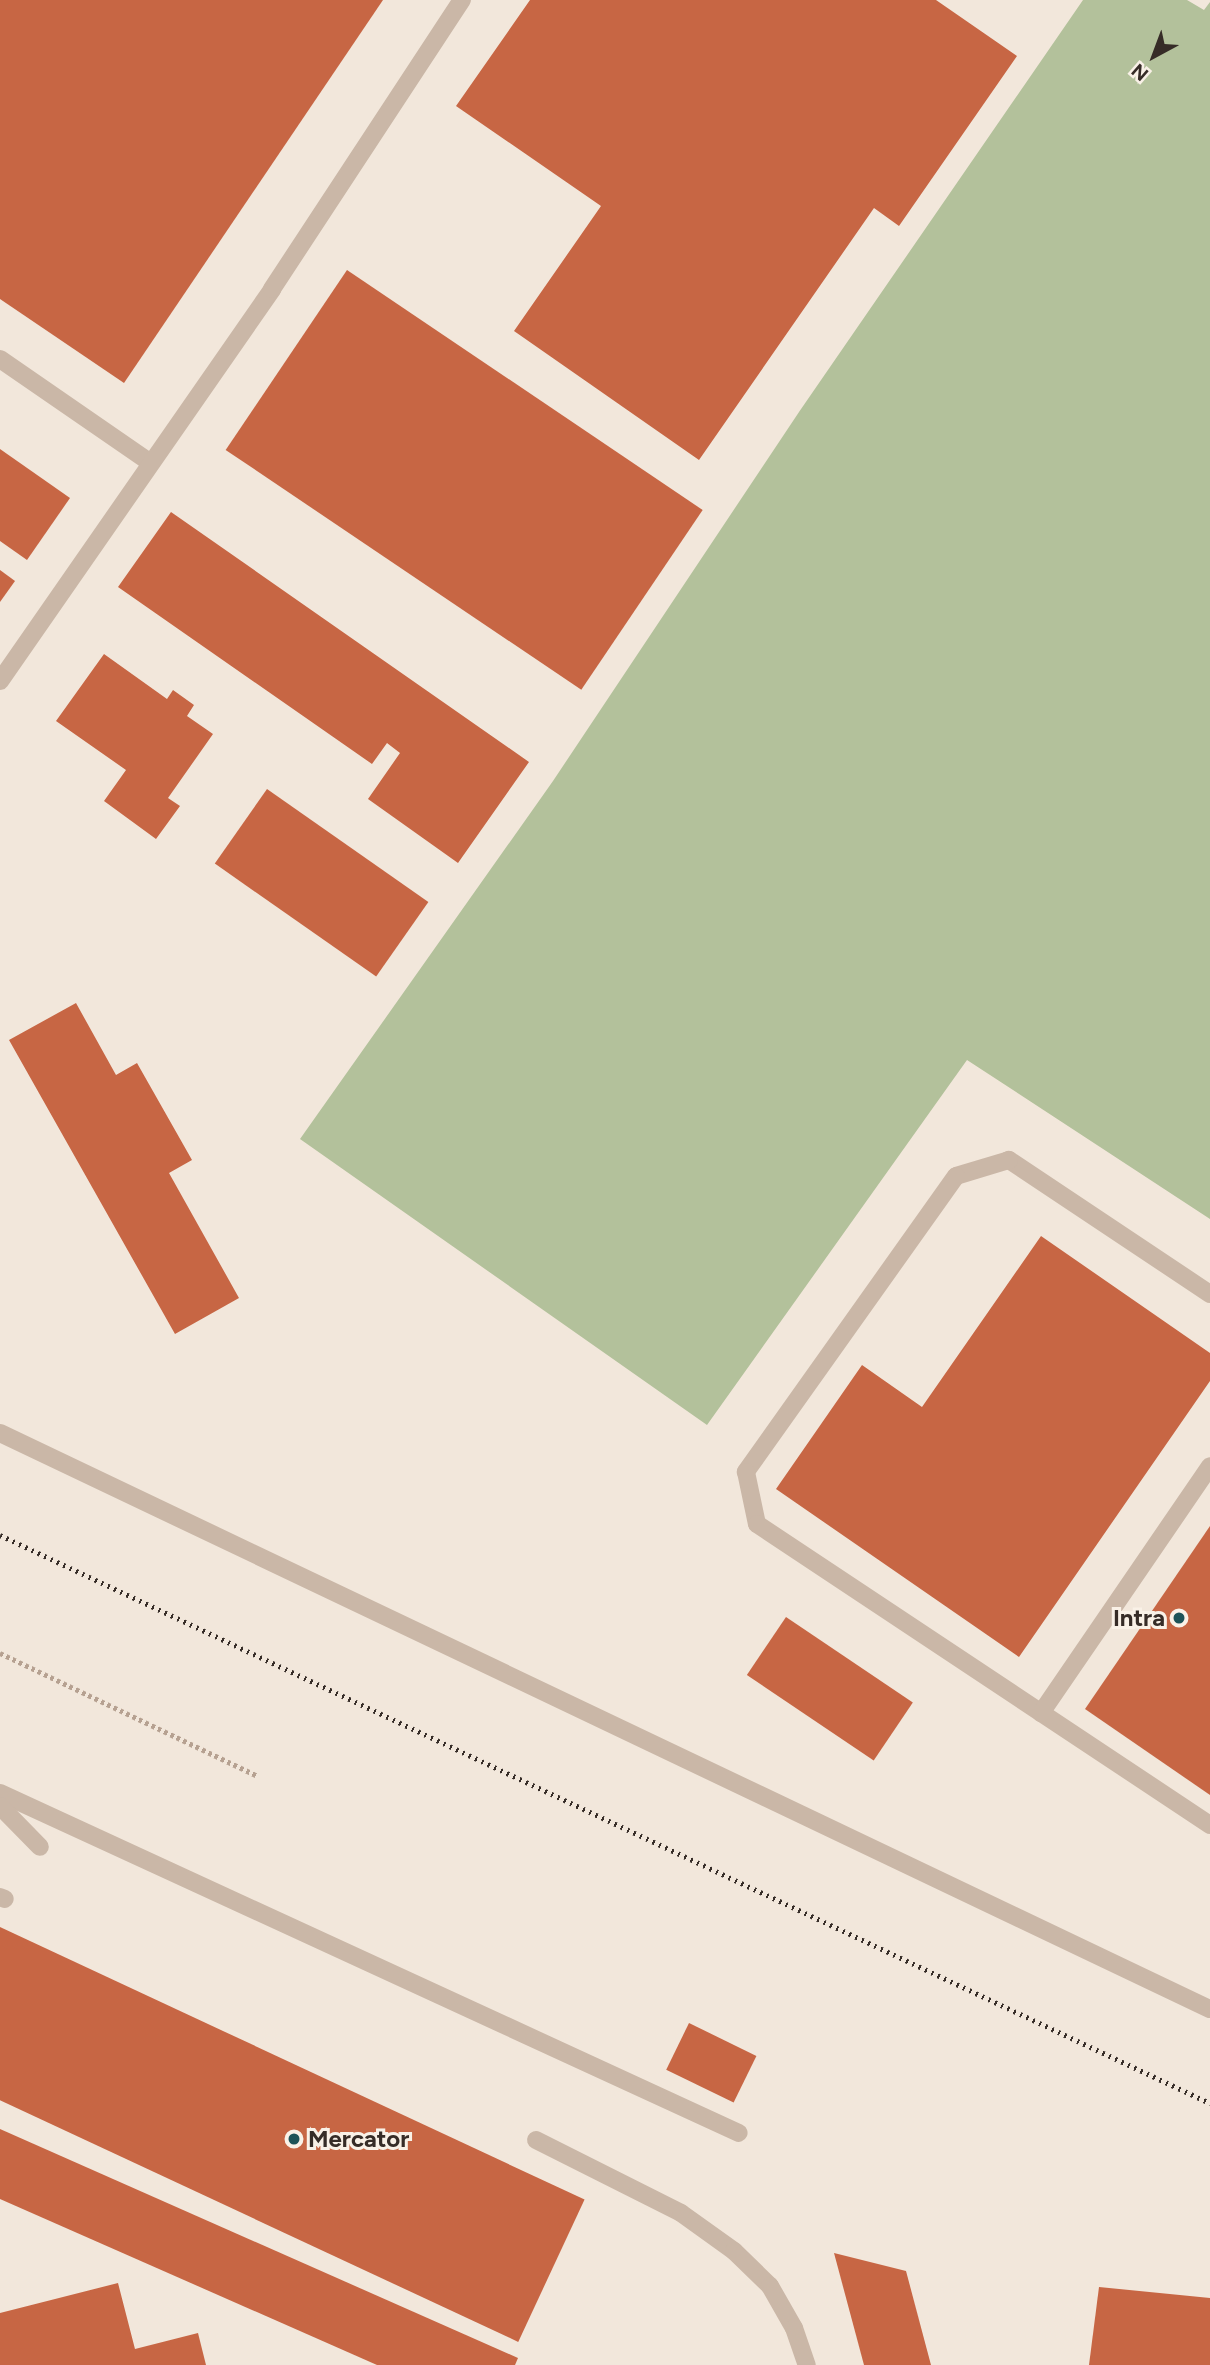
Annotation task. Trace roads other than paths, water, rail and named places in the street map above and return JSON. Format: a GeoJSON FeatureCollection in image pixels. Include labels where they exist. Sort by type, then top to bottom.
{"type":"FeatureCollection","features":[{"type":"Feature","properties":{"kind":"street"},"geometry":{"type":"LineString","coordinates":[[0,681],[151,463],[462,0]]}},
{"type":"Feature","properties":{"kind":"street"},"geometry":{"type":"LineString","coordinates":[[0,359],[151,463]]}},
{"type":"Feature","properties":{"kind":"street"},"geometry":{"type":"LineString","coordinates":[[1210,1294],[1009,1160],[956,1176],[746,1472],[757,1524],[1210,1825]]}},
{"type":"Feature","properties":{"kind":"street"},"geometry":{"type":"LineString","coordinates":[[0,1433],[1210,2009]]}},
{"type":"Feature","properties":{"kind":"street"},"geometry":{"type":"LineString","coordinates":[[1041,1713],[1210,1466]]}},
{"type":"Feature","properties":{"kind":"street"},"geometry":{"type":"LineString","coordinates":[[0,1793],[739,2133]]}},
{"type":"Feature","properties":{"kind":"street"},"geometry":{"type":"LineString","coordinates":[[0,1806],[40,1847]]}},
{"type":"Feature","properties":{"kind":"street"},"geometry":{"type":"LineString","coordinates":[[536,2140],[681,2213],[734,2251],[770,2286],[794,2328],[807,2365]]}},
{"type":"Feature","properties":{"kind":"railway"},"geometry":{"type":"LineString","coordinates":[[0,1535],[1210,2103]]}},
{"type":"Feature","properties":{"kind":"place","name":"Intra"},"geometry":{"type":"Point","coordinates":[1179,1618]}},
{"type":"Feature","properties":{"kind":"place","name":"Mercator"},"geometry":{"type":"Point","coordinates":[294,2139]}}]}
